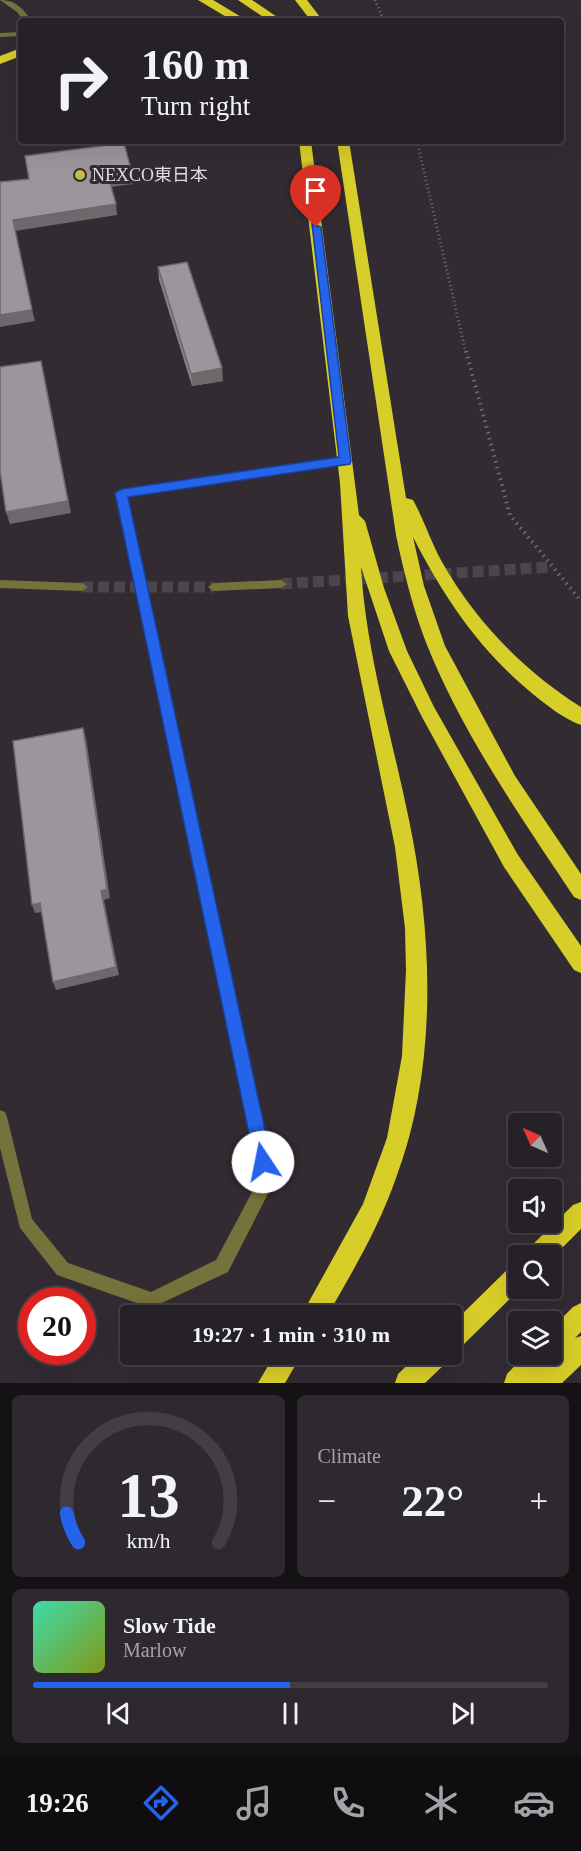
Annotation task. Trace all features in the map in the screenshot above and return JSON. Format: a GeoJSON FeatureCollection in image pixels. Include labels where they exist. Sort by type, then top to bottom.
{"type":"FeatureCollection","features":[{"type":"Feature","properties":{"kind":"highway"},"geometry":{"type":"LineString","coordinates":[[204,0],[237,18]]}},
{"type":"Feature","properties":{"kind":"highway"},"geometry":{"type":"LineString","coordinates":[[244,0],[272,18]]}},
{"type":"Feature","properties":{"kind":"highway"},"geometry":{"type":"LineString","coordinates":[[301,0],[315,18]]}},
{"type":"Feature","properties":{"kind":"highway"},"geometry":{"type":"LineString","coordinates":[[0,60],[18,53]]}},
{"type":"Feature","properties":{"kind":"highway"},"geometry":{"type":"LineString","coordinates":[[304,144],[349,488],[356,614],[369,686],[407,860],[416,927],[416,1005],[408,1085],[386,1176],[347,1260],[320,1305]]}},
{"type":"Feature","properties":{"kind":"highway"},"geometry":{"type":"LineString","coordinates":[[343,146],[397,477],[404,535],[415,586],[436,646],[470,714],[508,782],[581,891]]}},
{"type":"Feature","properties":{"kind":"highway"},"geometry":{"type":"LineString","coordinates":[[397,477],[421,541],[445,585],[482,632],[520,672],[560,705],[581,717]]}},
{"type":"Feature","properties":{"kind":"highway"},"geometry":{"type":"LineString","coordinates":[[349,488],[375,588],[398,651],[418,692],[467,787],[511,861],[581,963]]}},
{"type":"Feature","properties":{"kind":"highway"},"geometry":{"type":"LineString","coordinates":[[548,1245],[581,1213]]}},
{"type":"Feature","properties":{"kind":"highway"},"geometry":{"type":"LineString","coordinates":[[462,1330],[508,1285]]}},
{"type":"Feature","properties":{"kind":"highway"},"geometry":{"type":"LineString","coordinates":[[562,1335],[581,1315]]}},
{"type":"Feature","properties":{"kind":"highway"},"geometry":{"type":"LineString","coordinates":[[545,1383],[581,1348]]}},
{"type":"Feature","properties":{"kind":"highway"},"geometry":{"type":"LineString","coordinates":[[270,1383],[282,1365]]}},
{"type":"Feature","properties":{"kind":"highway"},"geometry":{"type":"LineString","coordinates":[[407,1383],[426,1365]]}},
{"type":"Feature","properties":{"kind":"highway"},"geometry":{"type":"LineString","coordinates":[[516,1383],[533,1365]]}},
{"type":"Feature","properties":{"kind":"street"},"geometry":{"type":"LineString","coordinates":[[4,0],[20,10],[26,18]]}},
{"type":"Feature","properties":{"kind":"street"},"geometry":{"type":"LineString","coordinates":[[0,35],[18,34]]}},
{"type":"Feature","properties":{"kind":"street"},"geometry":{"type":"LineString","coordinates":[[0,1117],[25,1223],[63,1269],[151,1299],[222,1266],[267,1180],[122,493],[345,461]]}},
{"type":"Feature","properties":{"kind":"street"},"geometry":{"type":"LineString","coordinates":[[0,584],[82,587]]}},
{"type":"Feature","properties":{"kind":"street"},"geometry":{"type":"LineString","coordinates":[[214,587],[281,584]]}},
{"type":"Feature","properties":{"kind":"path"},"geometry":{"type":"LineString","coordinates":[[375,0],[383,18]]}},
{"type":"Feature","properties":{"kind":"path"},"geometry":{"type":"LineString","coordinates":[[418,144],[480,411],[510,515],[581,601]]}},
{"type":"Feature","properties":{"kind":"building"},"geometry":{"type":"Polygon","coordinates":[[[124,144],[132,173],[108,176],[116,204],[13,220],[32,310],[0,315],[0,182],[29,179],[25,156],[124,144]]]}},
{"type":"Feature","properties":{"kind":"building"},"geometry":{"type":"Polygon","coordinates":[[[187,262],[222,368],[191,374],[158,267],[187,262]]]}},
{"type":"Feature","properties":{"kind":"building"},"geometry":{"type":"Polygon","coordinates":[[[41,361],[68,501],[6,512],[0,471],[0,367],[41,361]]]}},
{"type":"Feature","properties":{"kind":"building"},"geometry":{"type":"Polygon","coordinates":[[[83,728],[107,889],[101,891],[116,967],[53,982],[40,903],[32,905],[13,741],[83,728]]]}},
{"type":"Feature","properties":{"kind":"tunnel"},"geometry":{"type":"LineString","coordinates":[[281,584],[552,567]]}},
{"type":"Feature","properties":{"kind":"tunnel"},"geometry":{"type":"LineString","coordinates":[[82,587],[214,587]]}},
{"type":"Feature","properties":{"kind":"place","name":"NEXCO東日本"},"geometry":{"type":"Point","coordinates":[80,175]}},
{"type":"Feature","properties":{"kind":"route"},"geometry":{"type":"LineString","coordinates":[[263,1162],[122,493],[345,461],[316,227]]}}]}
